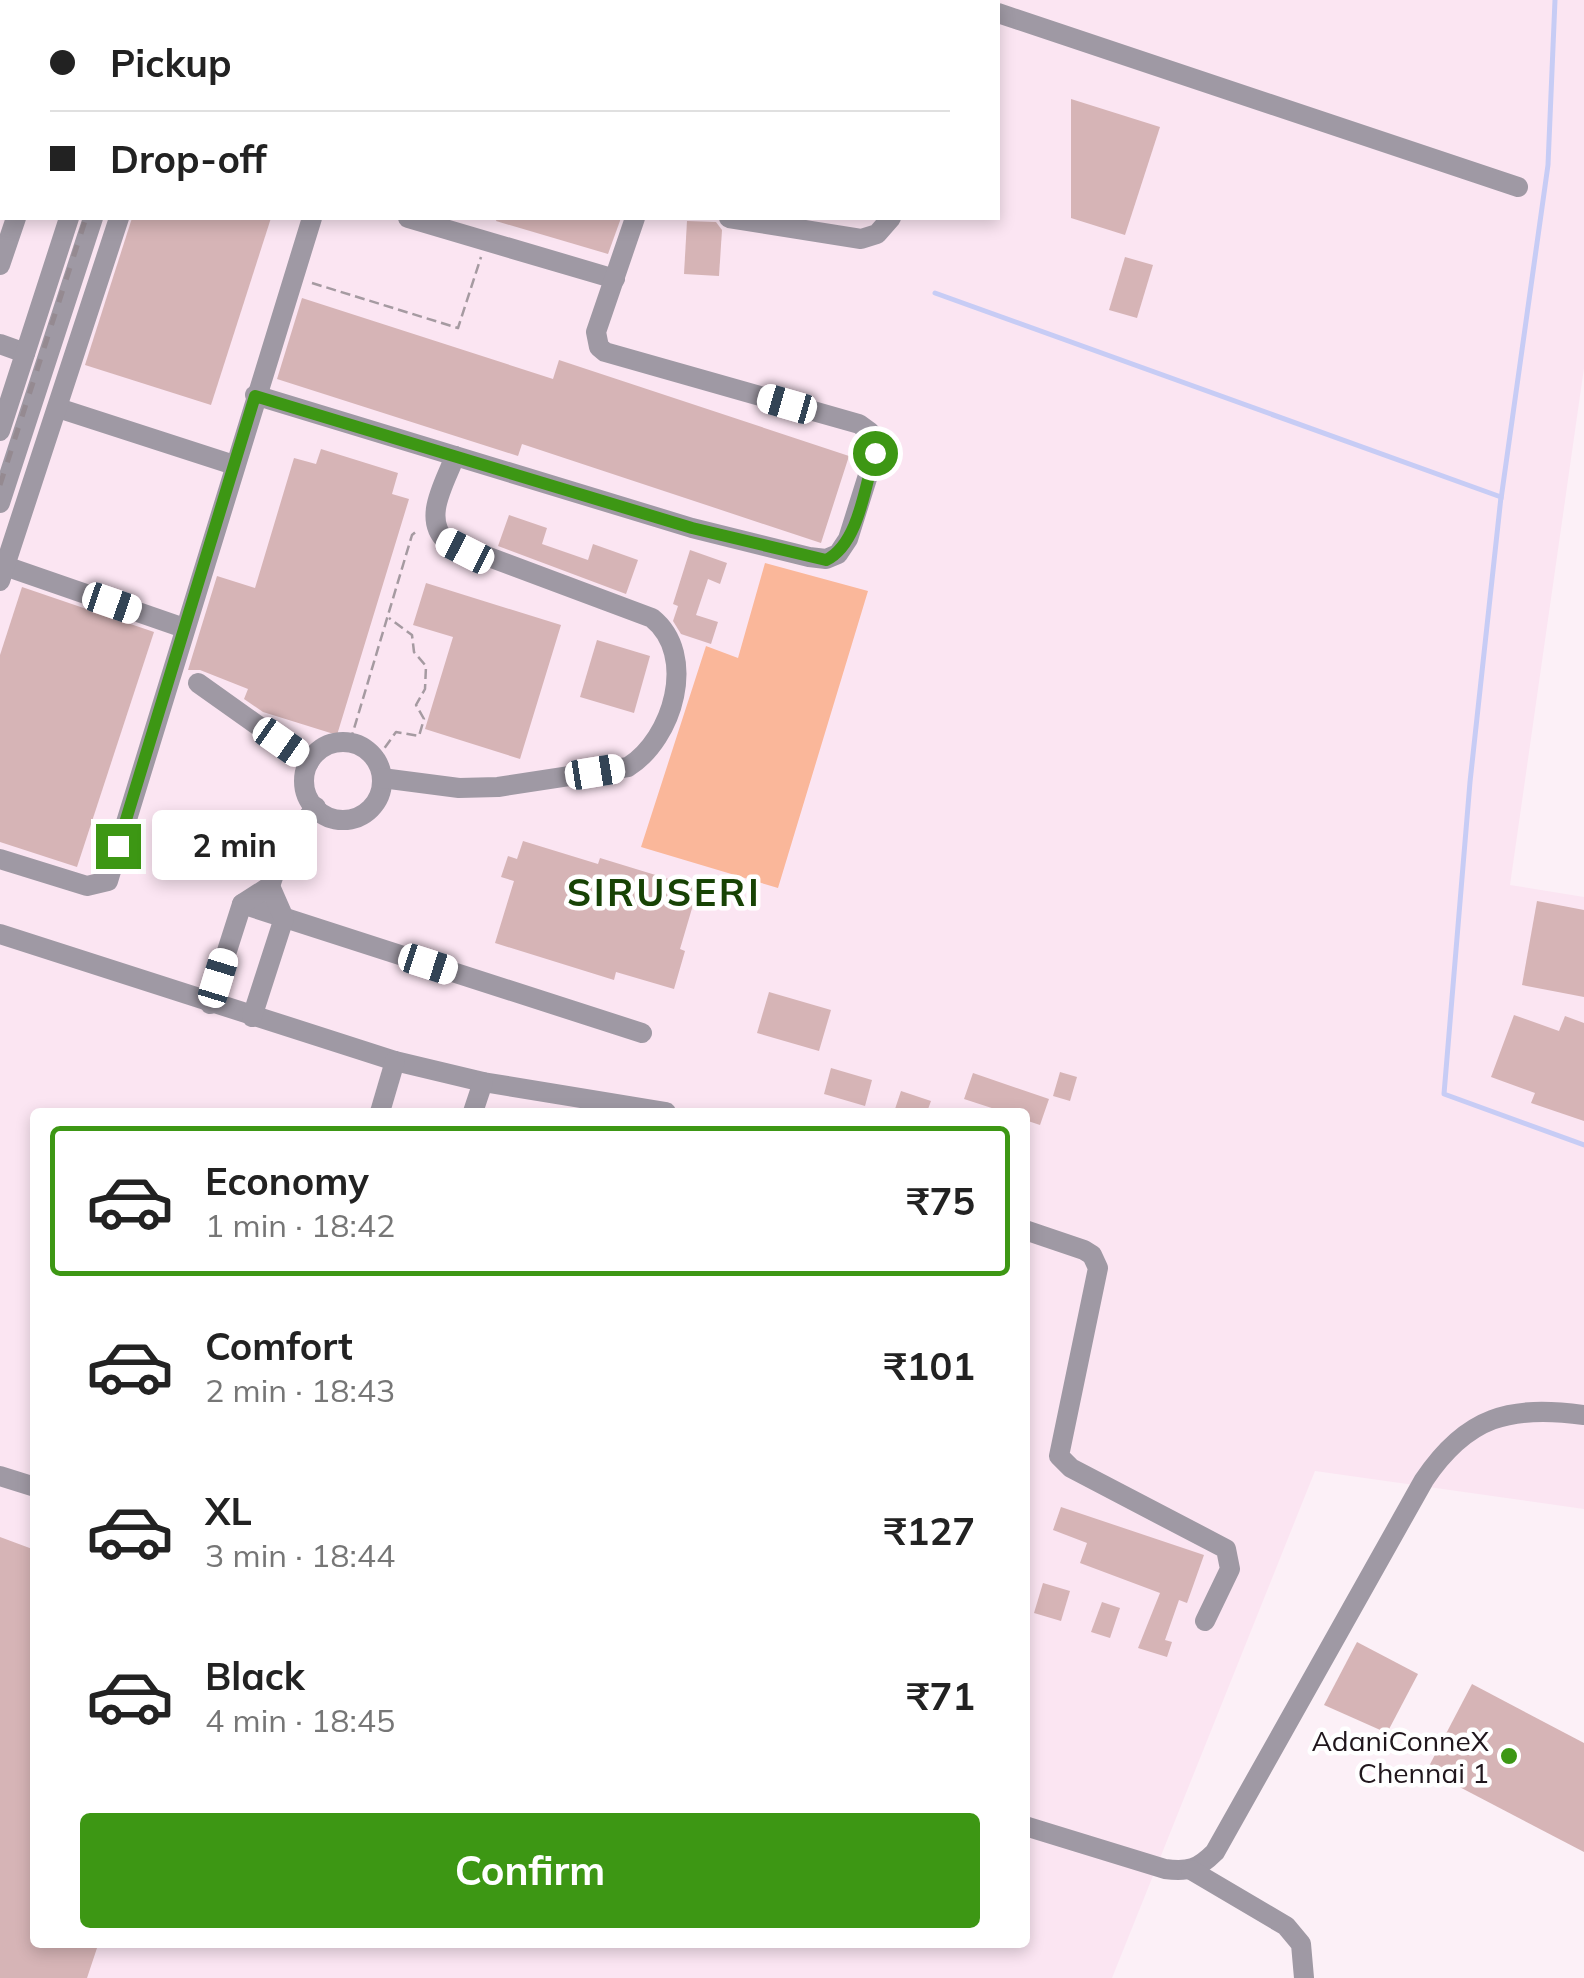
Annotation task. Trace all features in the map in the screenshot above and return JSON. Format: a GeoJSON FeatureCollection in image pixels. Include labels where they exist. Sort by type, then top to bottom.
{"type":"FeatureCollection","features":[{"type":"Feature","properties":{"kind":"street"},"geometry":{"type":"LineString","coordinates":[[1000,14],[1518,187]]}},
{"type":"Feature","properties":{"kind":"street"},"geometry":{"type":"LineString","coordinates":[[0,264],[15,220]]}},
{"type":"Feature","properties":{"kind":"street"},"geometry":{"type":"LineString","coordinates":[[0,431],[9,371],[25,353],[68,220]]}},
{"type":"Feature","properties":{"kind":"street"},"geometry":{"type":"LineString","coordinates":[[0,503],[92,220]]}},
{"type":"Feature","properties":{"kind":"street"},"geometry":{"type":"LineString","coordinates":[[118,220],[2,573],[184,628]]}},
{"type":"Feature","properties":{"kind":"street"},"geometry":{"type":"LineString","coordinates":[[0,859],[87,886],[108,881],[311,220]]}},
{"type":"Feature","properties":{"kind":"street"},"geometry":{"type":"LineString","coordinates":[[414,220],[616,279]]}},
{"type":"Feature","properties":{"kind":"street"},"geometry":{"type":"LineString","coordinates":[[255,396],[692,528],[809,557],[826,560],[838,554],[848,540],[875,453],[870,432],[860,424],[606,352],[596,340],[634,220]]}},
{"type":"Feature","properties":{"kind":"street"},"geometry":{"type":"LineString","coordinates":[[742,220],[861,239],[878,234],[889,220]]}},
{"type":"Feature","properties":{"kind":"street"},"geometry":{"type":"LineString","coordinates":[[0,344],[25,353]]}},
{"type":"Feature","properties":{"kind":"street"},"geometry":{"type":"LineString","coordinates":[[58,408],[234,465]]}},
{"type":"Feature","properties":{"kind":"street"},"geometry":{"type":"LineString","coordinates":[[379,769],[376,802],[356,818],[332,818],[316,807],[306,790],[309,762],[324,746],[350,742],[362,746],[379,769],[459,788],[498,787],[628,767],[642,758],[660,736],[678,665],[667,630],[652,618],[465,551],[436,532],[433,518],[454,456]]}},
{"type":"Feature","properties":{"kind":"street"},"geometry":{"type":"LineString","coordinates":[[198,683],[309,762]]}},
{"type":"Feature","properties":{"kind":"street"},"geometry":{"type":"LineString","coordinates":[[210,1004],[242,904],[270,886],[283,848],[316,807]]}},
{"type":"Feature","properties":{"kind":"street"},"geometry":{"type":"LineString","coordinates":[[252,1017],[284,918],[270,886]]}},
{"type":"Feature","properties":{"kind":"street"},"geometry":{"type":"LineString","coordinates":[[242,904],[642,1033]]}},
{"type":"Feature","properties":{"kind":"street"},"geometry":{"type":"LineString","coordinates":[[1,937],[395,1061],[483,1082],[642,1108]]}},
{"type":"Feature","properties":{"kind":"street"},"geometry":{"type":"LineString","coordinates":[[381,1108],[395,1061]]}},
{"type":"Feature","properties":{"kind":"street"},"geometry":{"type":"LineString","coordinates":[[473,1108],[483,1082]]}},
{"type":"Feature","properties":{"kind":"street"},"geometry":{"type":"LineString","coordinates":[[1030,1232],[1084,1250],[1092,1255],[1098,1268],[1059,1456],[1071,1468],[1226,1549],[1230,1569],[1205,1621]]}},
{"type":"Feature","properties":{"kind":"street"},"geometry":{"type":"LineString","coordinates":[[1030,1828],[1165,1870],[1201,1866],[1215,1852],[1445,1449],[1462,1435],[1515,1410],[1584,1415]]}},
{"type":"Feature","properties":{"kind":"street"},"geometry":{"type":"LineString","coordinates":[[0,1476],[30,1486]]}},
{"type":"Feature","properties":{"kind":"street"},"geometry":{"type":"LineString","coordinates":[[1191,1870],[1286,1926],[1301,1944],[1304,1978]]}},
{"type":"Feature","properties":{"kind":"path"},"geometry":{"type":"LineString","coordinates":[[293,277],[458,328],[486,242]]}},
{"type":"Feature","properties":{"kind":"path"},"geometry":{"type":"LineString","coordinates":[[350,742],[412,535],[433,518]]}},
{"type":"Feature","properties":{"kind":"path"},"geometry":{"type":"LineString","coordinates":[[379,769],[396,732],[419,736],[424,719],[416,706],[425,688],[426,666],[414,652],[412,635],[388,617]]}},
{"type":"Feature","properties":{"kind":"shaded area"},"geometry":{"type":"Polygon","coordinates":[[[1000,0],[1584,0],[1584,368],[1510,885],[1584,897],[1584,1509],[1315,1471],[1112,1978],[0,1978],[0,220],[1000,220],[1000,0]]]}},
{"type":"Feature","properties":{"kind":"shaded area"},"geometry":{"type":"Polygon","coordinates":[[[765,563],[868,591],[778,888],[641,847],[706,646],[738,658],[765,563]]]}},
{"type":"Feature","properties":{"kind":"building"},"geometry":{"type":"Polygon","coordinates":[[[1071,99],[1160,127],[1125,235],[1071,218],[1071,99]]]}},
{"type":"Feature","properties":{"kind":"building"},"geometry":{"type":"Polygon","coordinates":[[[131,220],[270,220],[211,405],[85,365],[131,220]]]}},
{"type":"Feature","properties":{"kind":"building"},"geometry":{"type":"Polygon","coordinates":[[[496,220],[620,220],[608,254],[496,220]]]}},
{"type":"Feature","properties":{"kind":"building"},"geometry":{"type":"Polygon","coordinates":[[[687,221],[716,222],[722,230],[719,276],[684,274],[687,221]]]}},
{"type":"Feature","properties":{"kind":"building"},"geometry":{"type":"Polygon","coordinates":[[[1125,257],[1153,265],[1137,318],[1109,310],[1125,257]]]}},
{"type":"Feature","properties":{"kind":"building"},"geometry":{"type":"Polygon","coordinates":[[[302,298],[553,379],[559,360],[849,456],[821,543],[522,444],[518,456],[277,379],[302,298]]]}},
{"type":"Feature","properties":{"kind":"building"},"geometry":{"type":"Polygon","coordinates":[[[321,449],[398,473],[392,494],[409,499],[337,735],[263,712],[244,699],[248,689],[200,670],[188,670],[217,576],[255,588],[294,458],[316,464],[321,449]]]}},
{"type":"Feature","properties":{"kind":"building"},"geometry":{"type":"Polygon","coordinates":[[[509,515],[547,528],[542,544],[588,560],[593,544],[638,560],[626,594],[498,546],[509,515]]]}},
{"type":"Feature","properties":{"kind":"building"},"geometry":{"type":"Polygon","coordinates":[[[690,550],[727,563],[720,584],[708,579],[696,615],[718,622],[711,644],[681,634],[673,621],[678,606],[673,604],[690,550]]]}},
{"type":"Feature","properties":{"kind":"building"},"geometry":{"type":"Polygon","coordinates":[[[426,583],[561,625],[520,759],[425,729],[453,637],[413,625],[426,583]]]}},
{"type":"Feature","properties":{"kind":"building"},"geometry":{"type":"Polygon","coordinates":[[[22,587],[154,632],[77,867],[0,842],[0,655],[22,587]]]}},
{"type":"Feature","properties":{"kind":"building"},"geometry":{"type":"Polygon","coordinates":[[[597,640],[650,656],[634,713],[580,697],[597,640]]]}},
{"type":"Feature","properties":{"kind":"building"},"geometry":{"type":"Polygon","coordinates":[[[523,841],[598,864],[600,858],[698,888],[680,949],[685,951],[674,989],[616,972],[614,980],[495,943],[514,881],[501,877],[508,856],[517,859],[523,841]]]}},
{"type":"Feature","properties":{"kind":"building"},"geometry":{"type":"Polygon","coordinates":[[[1537,901],[1584,910],[1584,997],[1522,985],[1537,901]]]}},
{"type":"Feature","properties":{"kind":"building"},"geometry":{"type":"Polygon","coordinates":[[[769,992],[831,1010],[819,1051],[757,1033],[769,992]]]}},
{"type":"Feature","properties":{"kind":"building"},"geometry":{"type":"Polygon","coordinates":[[[1514,1015],[1559,1031],[1565,1016],[1584,1023],[1584,1121],[1531,1103],[1535,1093],[1491,1077],[1514,1015]]]}},
{"type":"Feature","properties":{"kind":"building"},"geometry":{"type":"Polygon","coordinates":[[[831,1068],[872,1080],[865,1106],[824,1094],[831,1068]]]}},
{"type":"Feature","properties":{"kind":"building"},"geometry":{"type":"Polygon","coordinates":[[[1060,1072],[1077,1077],[1070,1101],[1053,1096],[1060,1072]]]}},
{"type":"Feature","properties":{"kind":"building"},"geometry":{"type":"Polygon","coordinates":[[[973,1073],[1049,1099],[1040,1125],[1030,1122],[1030,1108],[992,1108],[964,1099],[973,1073]]]}},
{"type":"Feature","properties":{"kind":"building"},"geometry":{"type":"Polygon","coordinates":[[[901,1091],[931,1101],[928,1108],[895,1108],[901,1091]]]}},
{"type":"Feature","properties":{"kind":"building"},"geometry":{"type":"Polygon","coordinates":[[[1061,1507],[1204,1555],[1187,1603],[1179,1600],[1165,1640],[1172,1642],[1167,1657],[1138,1648],[1160,1593],[1080,1563],[1087,1543],[1053,1530],[1061,1507]]]}},
{"type":"Feature","properties":{"kind":"building"},"geometry":{"type":"Polygon","coordinates":[[[0,1537],[30,1548],[30,1948],[97,1948],[87,1978],[0,1978],[0,1537]]]}},
{"type":"Feature","properties":{"kind":"building"},"geometry":{"type":"Polygon","coordinates":[[[1043,1583],[1070,1591],[1061,1621],[1034,1613],[1043,1583]]]}},
{"type":"Feature","properties":{"kind":"building"},"geometry":{"type":"Polygon","coordinates":[[[1102,1602],[1120,1608],[1110,1638],[1091,1632],[1102,1602]]]}},
{"type":"Feature","properties":{"kind":"building"},"geometry":{"type":"Polygon","coordinates":[[[1357,1642],[1418,1674],[1387,1733],[1324,1705],[1357,1642]]]}},
{"type":"Feature","properties":{"kind":"building","name":"AdaniConneX Chennai 1"},"geometry":{"type":"Polygon","coordinates":[[[1472,1684],[1584,1743],[1584,1852],[1427,1770],[1472,1684]]]}},
{"type":"Feature","properties":{"kind":"waterway"},"geometry":{"type":"LineString","coordinates":[[1501,499],[1548,165],[1555,0]]}},
{"type":"Feature","properties":{"kind":"waterway"},"geometry":{"type":"LineString","coordinates":[[935,293],[1501,497],[1470,782],[1444,1094],[1584,1145]]}},
{"type":"Feature","properties":{"kind":"railway"},"geometry":{"type":"LineString","coordinates":[[0,485],[85,220]]}},
{"type":"Feature","properties":{"kind":"place","name":"AdaniConneX Chennai 1"},"geometry":{"type":"Point","coordinates":[1509,1756]}},
{"type":"Feature","properties":{"kind":"district","name":"SIRUSERI"},"geometry":{"type":"Point","coordinates":[664,892]}},
{"type":"Feature","properties":{"kind":"route"},"geometry":{"type":"LineString","coordinates":[[118,846],[255,396],[692,528],[826,560],[838,554],[848,540],[875,453]]}}]}
